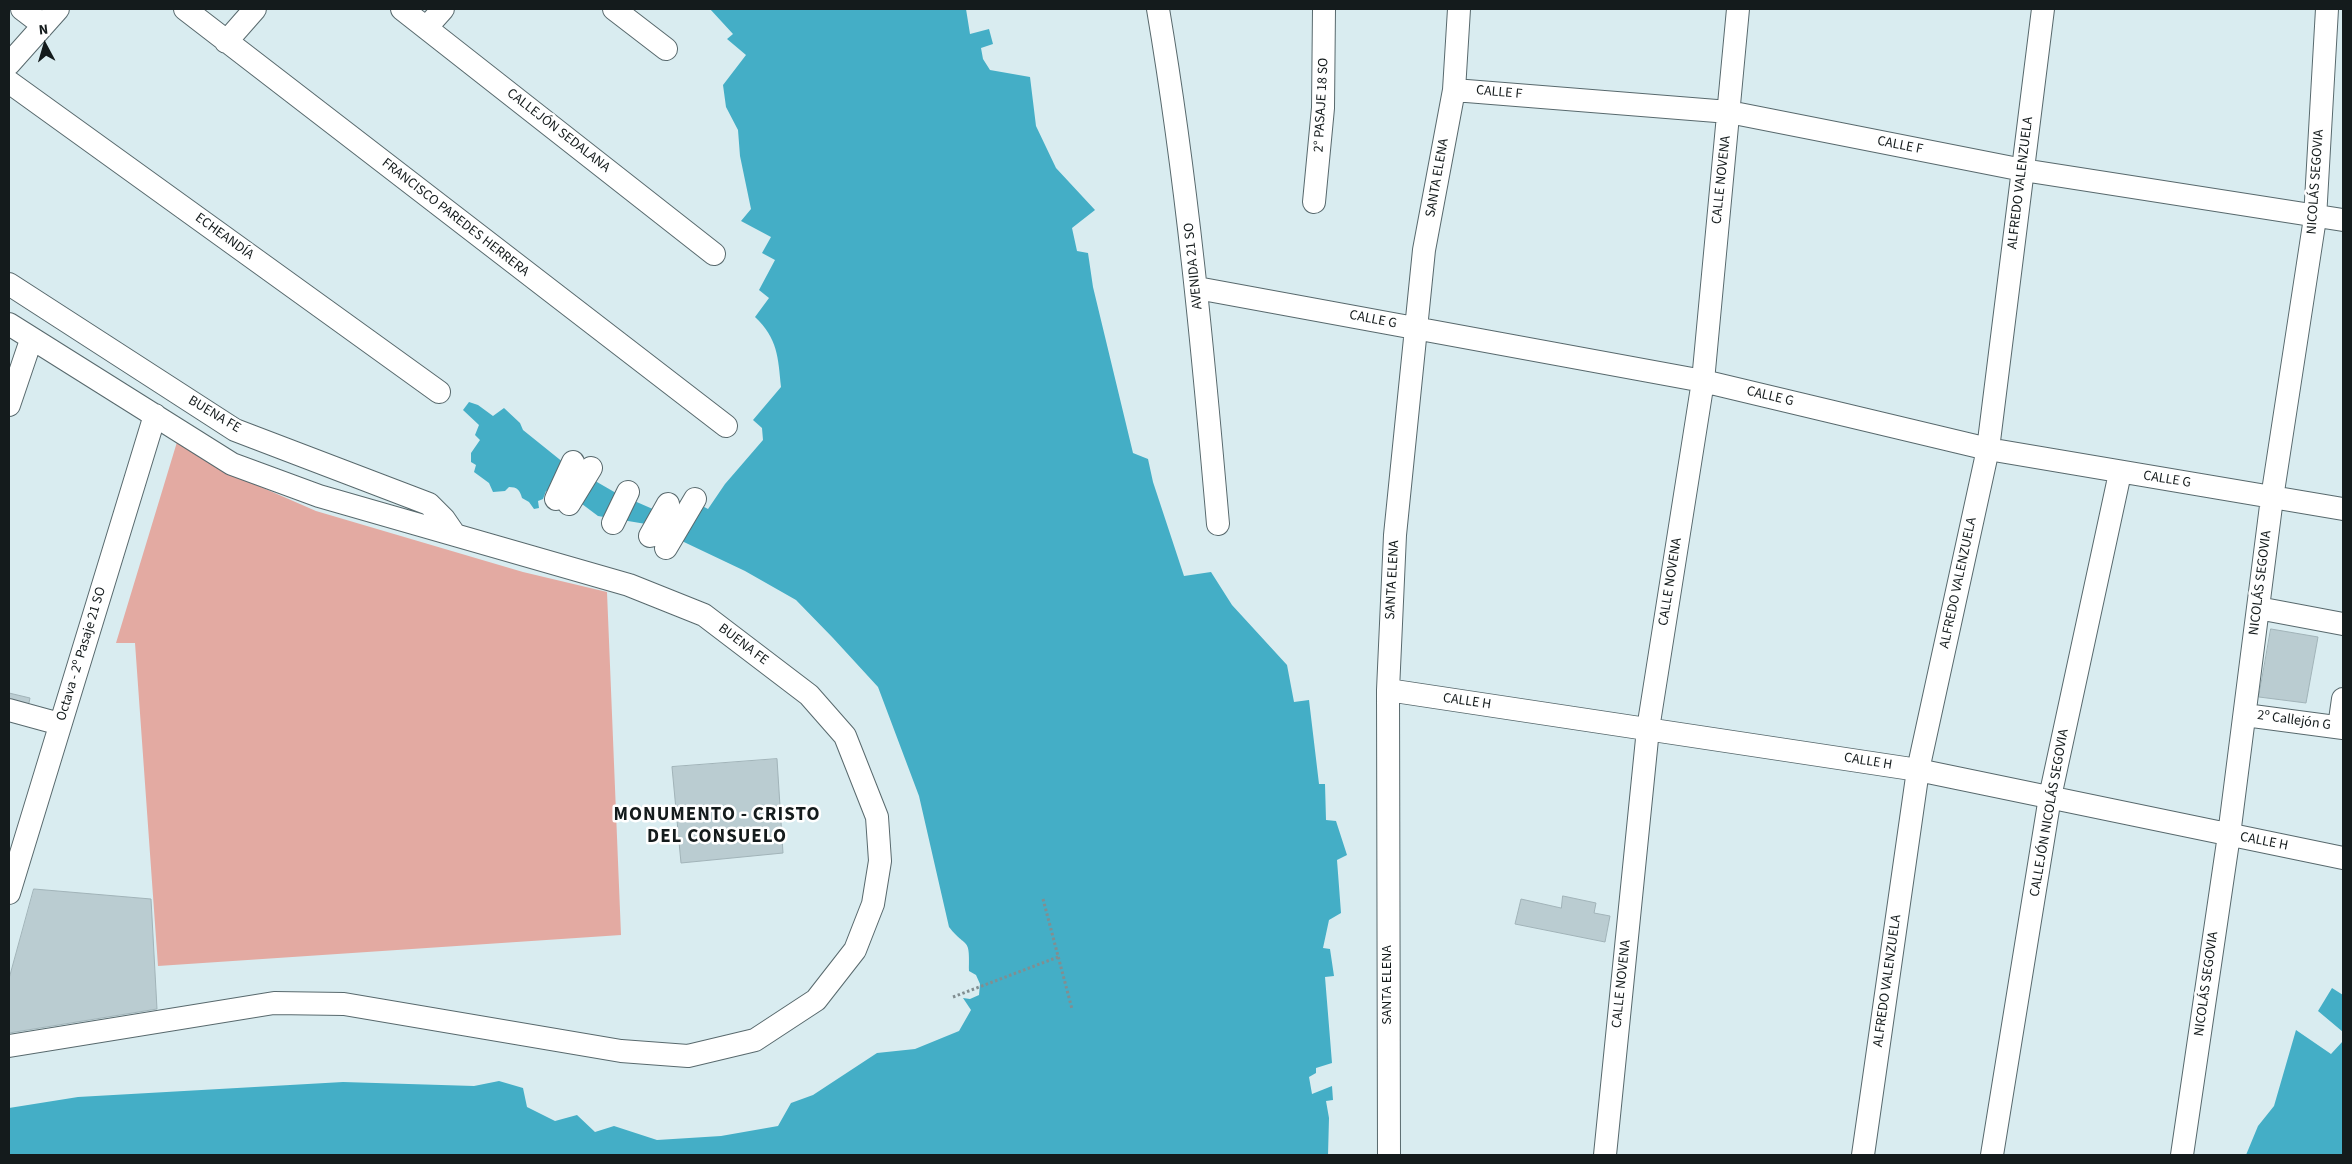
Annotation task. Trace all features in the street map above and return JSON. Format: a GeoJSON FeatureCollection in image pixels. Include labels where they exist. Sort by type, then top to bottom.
{"type":"FeatureCollection","features":[{"type":"Feature","properties":{"kind":"street"},"geometry":{"type":"LineString","coordinates":[[9,64],[51,17],[22,9]]}},
{"type":"Feature","properties":{"kind":"street","name":"FRANCISCO PAREDES HERRERA"},"geometry":{"type":"LineString","coordinates":[[185,9],[726,426]]}},
{"type":"Feature","properties":{"kind":"street"},"geometry":{"type":"LineString","coordinates":[[226,42],[255,9]]}},
{"type":"Feature","properties":{"kind":"street","name":"CALLEJÓN SEDALANA"},"geometry":{"type":"LineString","coordinates":[[402,9],[714,254]]}},
{"type":"Feature","properties":{"kind":"street"},"geometry":{"type":"LineString","coordinates":[[426,28],[444,9]]}},
{"type":"Feature","properties":{"kind":"street"},"geometry":{"type":"LineString","coordinates":[[614,9],[666,50]]}},
{"type":"Feature","properties":{"kind":"street","name":"AVENIDA 21 SO"},"geometry":{"type":"LineString","coordinates":[[1158,9],[1176,115],[1197,288],[1218,524]]}},
{"type":"Feature","properties":{"kind":"street","name":"2° PASAJE 18 SO"},"geometry":{"type":"LineString","coordinates":[[1314,202],[1323,108],[1324,9]]}},
{"type":"Feature","properties":{"kind":"street","name":"SANTA ELENA"},"geometry":{"type":"LineString","coordinates":[[1389,1155],[1388,690],[1394,535],[1424,250],[1454,90],[1459,9]]}},
{"type":"Feature","properties":{"kind":"street","name":"CALLE NOVENA"},"geometry":{"type":"LineString","coordinates":[[1605,1155],[1648,729],[1703,381],[1738,9]]}},
{"type":"Feature","properties":{"kind":"street","name":"ALFREDO VALENZUELA"},"geometry":{"type":"LineString","coordinates":[[1863,1155],[1918,770],[1988,449],[2043,9]]}},
{"type":"Feature","properties":{"kind":"street","name":"NICOLÁS SEGOVIA"},"geometry":{"type":"LineString","coordinates":[[2182,1155],[2245,715],[2272,498],[2315,218],[2326,9]]}},
{"type":"Feature","properties":{"kind":"street","name":"ECHEANDÍA"},"geometry":{"type":"LineString","coordinates":[[9,82],[439,392]]}},
{"type":"Feature","properties":{"kind":"street","name":"CALLE F"},"geometry":{"type":"LineString","coordinates":[[1454,90],[1729,112],[2023,170],[2315,218],[2343,220]]}},
{"type":"Feature","properties":{"kind":"street","name":"BUENA FE"},"geometry":{"type":"LineString","coordinates":[[9,284],[236,430],[429,504],[444,519],[455,535]]}},
{"type":"Feature","properties":{"kind":"street","name":"CALLE G"},"geometry":{"type":"LineString","coordinates":[[1197,288],[1703,381],[1988,449],[2120,473],[2343,509]]}},
{"type":"Feature","properties":{"kind":"street","name":"BUENA FE"},"geometry":{"type":"LineString","coordinates":[[9,324],[31,340],[232,464],[319,496],[629,585],[704,615],[809,695],[845,736],[877,817],[880,861],[873,904],[854,950],[816,1000],[755,1040],[688,1056],[621,1051],[344,1004],[284,1003],[9,1046]]}},
{"type":"Feature","properties":{"kind":"street"},"geometry":{"type":"LineString","coordinates":[[9,405],[31,340]]}},
{"type":"Feature","properties":{"kind":"street","name":"Octava - 2º Pasaje 21 SO"},"geometry":{"type":"LineString","coordinates":[[9,894],[18,830],[60,724],[154,415]]}},
{"type":"Feature","properties":{"kind":"street"},"geometry":{"type":"LineString","coordinates":[[569,504],[589,469]]}},
{"type":"Feature","properties":{"kind":"street","name":"CALLEJÓN NICOLÁS SEGOVIA"},"geometry":{"type":"LineString","coordinates":[[1992,1155],[2050,798],[2120,473]]}},
{"type":"Feature","properties":{"kind":"street"},"geometry":{"type":"LineString","coordinates":[[620,525],[634,495]]}},
{"type":"Feature","properties":{"kind":"street"},"geometry":{"type":"LineString","coordinates":[[668,504],[658,542],[695,499]]}},
{"type":"Feature","properties":{"kind":"street"},"geometry":{"type":"LineString","coordinates":[[2258,608],[2343,624]]}},
{"type":"Feature","properties":{"kind":"street","name":"CALLE H"},"geometry":{"type":"LineString","coordinates":[[1388,690],[1918,770],[2343,858]]}},
{"type":"Feature","properties":{"kind":"street"},"geometry":{"type":"LineString","coordinates":[[2341,728],[2343,699]]}},
{"type":"Feature","properties":{"kind":"street"},"geometry":{"type":"LineString","coordinates":[[9,710],[60,724]]}},
{"type":"Feature","properties":{"kind":"street","name":"2º Callejón G"},"geometry":{"type":"LineString","coordinates":[[2245,715],[2341,728]]}},
{"type":"Feature","properties":{"kind":"path"},"geometry":{"type":"LineString","coordinates":[[1043,899],[1072,1009]]}},
{"type":"Feature","properties":{"kind":"path"},"geometry":{"type":"LineString","coordinates":[[953,997],[1058,958]]}},
{"type":"Feature","properties":{"kind":"shaded area"},"geometry":{"type":"Polygon","coordinates":[[[177,442],[222,470],[316,511],[523,572],[607,592],[621,935],[158,966],[135,643],[116,643],[177,442]]]}},
{"type":"Feature","properties":{"kind":"water"},"geometry":{"type":"Polygon","coordinates":[[[710,9],[966,9],[970,34],[989,29],[993,44],[981,48],[983,59],[990,70],[1030,77],[1036,126],[1056,168],[1095,210],[1072,228],[1077,251],[1088,253],[1093,287],[1133,453],[1148,459],[1153,482],[1184,576],[1211,572],[1232,605],[1287,665],[1294,702],[1309,700],[1319,784],[1325,784],[1326,820],[1336,821],[1347,855],[1337,860],[1341,913],[1329,920],[1323,948],[1330,949],[1334,976],[1325,977],[1332,1063],[1316,1068],[1316,1073],[1309,1077],[1312,1094],[1332,1086],[1333,1100],[1326,1101],[1329,1118],[1328,1155],[9,1155],[9,1108],[78,1097],[343,1082],[474,1086],[499,1081],[523,1088],[527,1107],[555,1121],[577,1115],[595,1132],[614,1126],[657,1140],[721,1136],[778,1126],[791,1103],[813,1095],[877,1053],[915,1049],[959,1031],[971,1010],[963,998],[970,999],[979,995],[980,984],[976,975],[969,971],[968,947],[949,927],[919,796],[878,687],[796,600],[745,571],[646,524],[598,516],[570,495],[553,490],[546,491],[543,499],[538,501],[539,508],[534,509],[529,502],[522,498],[516,488],[509,487],[505,491],[493,492],[489,483],[474,472],[476,465],[471,462],[471,453],[480,440],[475,435],[479,425],[463,410],[469,402],[478,405],[493,416],[504,408],[520,423],[523,430],[564,463],[616,493],[678,520],[689,499],[708,509],[725,484],[763,440],[762,428],[753,420],[781,387],[776,349],[763,325],[755,317],[769,298],[759,290],[775,260],[762,253],[771,237],[741,221],[751,209],[740,156],[738,130],[726,107],[723,85],[746,55],[727,39],[733,34],[710,9]]]}},
{"type":"Feature","properties":{"kind":"water"},"geometry":{"type":"Polygon","coordinates":[[[2332,988],[2343,995],[2343,1032],[2318,1011],[2332,988]]]}},
{"type":"Feature","properties":{"kind":"water"},"geometry":{"type":"Polygon","coordinates":[[[2296,1030],[2331,1054],[2343,1041],[2343,1155],[2246,1155],[2258,1126],[2274,1106],[2296,1030]]]}},
{"type":"Feature","properties":{"kind":"building"},"geometry":{"type":"Polygon","coordinates":[[[2271,629],[2318,637],[2306,703],[2259,697],[2271,629]]]}},
{"type":"Feature","properties":{"kind":"building"},"geometry":{"type":"Polygon","coordinates":[[[9,693],[30,698],[27,712],[9,707],[9,693]]]}},
{"type":"Feature","properties":{"kind":"building"},"geometry":{"type":"Polygon","coordinates":[[[777,759],[783,853],[681,863],[672,767],[777,759]]]}},
{"type":"Feature","properties":{"kind":"building"},"geometry":{"type":"Polygon","coordinates":[[[34,889],[151,899],[157,1009],[9,1033],[9,979],[34,889]]]}},
{"type":"Feature","properties":{"kind":"building"},"geometry":{"type":"Polygon","coordinates":[[[1563,896],[1596,903],[1594,913],[1610,916],[1605,942],[1515,924],[1521,899],[1561,908],[1563,896]]]}},
{"type":"Feature","properties":{"kind":"district","name":"MONUMENTO - CRISTO DEL CONSUELO"},"geometry":{"type":"Point","coordinates":[717,827]}}]}
